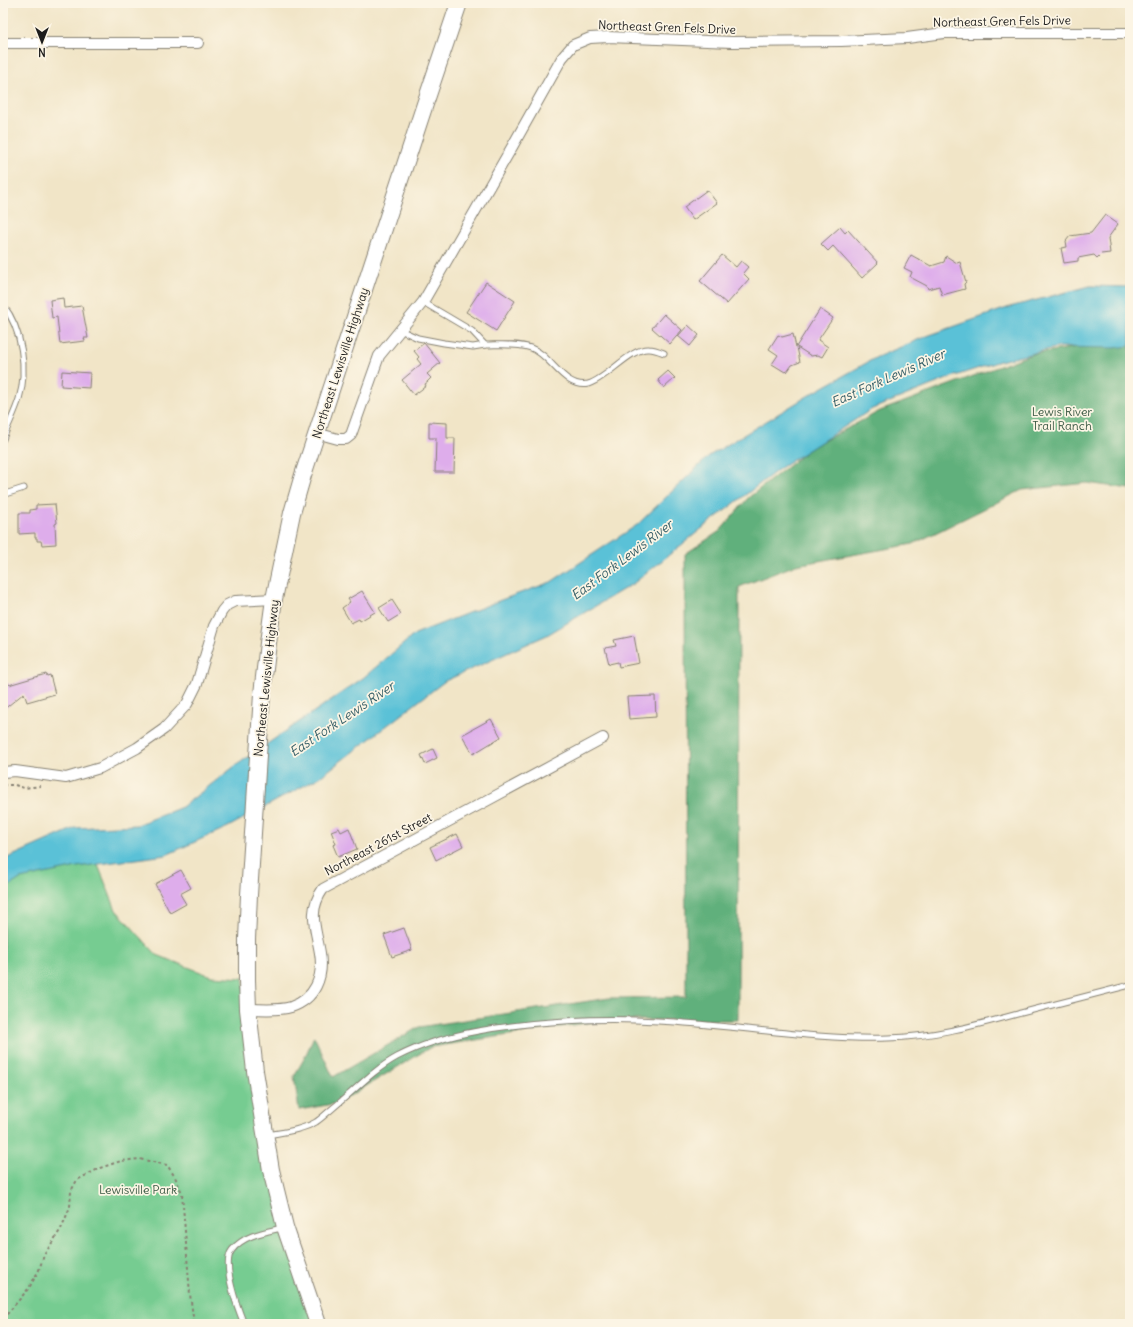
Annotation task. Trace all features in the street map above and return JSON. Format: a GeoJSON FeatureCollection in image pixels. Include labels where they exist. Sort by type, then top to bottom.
{"type":"FeatureCollection","features":[{"type":"Feature","properties":{"kind":"main road","name":"Northeast Lewisville Highway"},"geometry":{"type":"LineString","coordinates":[[318,1324],[285,1227],[271,1170],[255,1072],[248,1009],[247,939],[262,694],[274,599],[292,513],[316,433],[459,3]]}},
{"type":"Feature","properties":{"kind":"street","name":"Northeast Gren Fels Drive"},"geometry":{"type":"LineString","coordinates":[[316,433],[338,439],[346,439],[351,435],[379,356],[423,302],[562,58],[573,45],[590,38],[747,42],[907,38],[944,33],[1130,33]]}},
{"type":"Feature","properties":{"kind":"street"},"geometry":{"type":"LineString","coordinates":[[3,43],[198,43]]}},
{"type":"Feature","properties":{"kind":"street"},"geometry":{"type":"LineString","coordinates":[[3,772],[15,771],[66,778],[100,768],[137,748],[164,729],[187,704],[197,684],[214,626],[227,605],[235,601],[274,599]]}},
{"type":"Feature","properties":{"kind":"street","name":"Northeast 261st Street"},"geometry":{"type":"LineString","coordinates":[[248,1009],[280,1009],[291,1007],[304,1000],[315,989],[320,974],[321,955],[314,922],[314,906],[323,889],[602,738]]}},
{"type":"Feature","properties":{"kind":"lane"},"geometry":{"type":"LineString","coordinates":[[423,302],[472,331],[485,345]]}},
{"type":"Feature","properties":{"kind":"lane"},"geometry":{"type":"LineString","coordinates":[[3,305],[6,308],[17,332],[24,365],[20,398],[3,439]]}},
{"type":"Feature","properties":{"kind":"lane"},"geometry":{"type":"LineString","coordinates":[[400,330],[418,338],[444,343],[473,347],[485,345],[513,345],[530,348],[542,354],[560,374],[575,383],[588,384],[605,375],[633,354],[647,348],[664,353]]}},
{"type":"Feature","properties":{"kind":"lane"},"geometry":{"type":"LineString","coordinates":[[3,493],[5,494],[24,488]]}},
{"type":"Feature","properties":{"kind":"lane"},"geometry":{"type":"LineString","coordinates":[[265,1136],[303,1128],[316,1122],[367,1079],[396,1058],[444,1038],[478,1031],[557,1022],[657,1020],[842,1038],[916,1036],[942,1033],[973,1026],[1130,985]]}},
{"type":"Feature","properties":{"kind":"lane"},"geometry":{"type":"LineString","coordinates":[[244,1324],[237,1307],[228,1265],[232,1251],[245,1239],[285,1227]]}},
{"type":"Feature","properties":{"kind":"path"},"geometry":{"type":"LineString","coordinates":[[3,1319],[29,1288],[39,1270],[44,1255],[61,1229],[70,1207],[71,1191],[77,1180],[100,1168],[121,1161],[139,1159],[167,1165],[175,1177],[182,1193],[190,1294],[194,1324]]}},
{"type":"Feature","properties":{"kind":"green space","name":"Lewis River Trail Ranch"},"geometry":{"type":"Polygon","coordinates":[[[1130,343],[1130,489],[1087,483],[1022,490],[913,544],[796,565],[739,587],[738,1020],[606,1020],[431,1047],[338,1103],[299,1110],[294,1076],[304,1059],[314,1036],[333,1077],[419,1027],[609,998],[686,997],[685,554],[720,531],[748,498],[812,447],[880,411],[1032,354],[1091,345],[1130,343]]]}},
{"type":"Feature","properties":{"kind":"green space","name":"Lewisville Park"},"geometry":{"type":"Polygon","coordinates":[[[92,861],[98,865],[116,910],[157,955],[211,976],[243,978],[262,1122],[318,1324],[3,1324],[3,885],[8,881],[92,861]]]}},
{"type":"Feature","properties":{"kind":"water","name":"East Fork Lewis River"},"geometry":{"type":"Polygon","coordinates":[[[1090,286],[1130,287],[1130,346],[1114,348],[1059,347],[1000,361],[952,377],[872,409],[779,469],[634,583],[547,635],[445,681],[320,777],[228,827],[166,855],[77,867],[20,879],[3,890],[3,860],[75,828],[137,825],[182,807],[235,766],[363,678],[415,634],[551,582],[637,525],[709,456],[811,394],[877,357],[927,336],[1010,307],[1090,286]]]}},
{"type":"Feature","properties":{"kind":"building"},"geometry":{"type":"Polygon","coordinates":[[[707,190],[717,203],[693,220],[684,207],[707,190]]]}},
{"type":"Feature","properties":{"kind":"building"},"geometry":{"type":"Polygon","coordinates":[[[1105,215],[1118,224],[1108,238],[1110,253],[1101,254],[1097,258],[1094,255],[1078,258],[1078,261],[1064,263],[1061,248],[1067,247],[1066,241],[1070,236],[1091,233],[1105,215]]]}},
{"type":"Feature","properties":{"kind":"building"},"geometry":{"type":"Polygon","coordinates":[[[840,227],[845,233],[848,230],[878,263],[862,278],[833,246],[828,251],[821,244],[840,227]]]}},
{"type":"Feature","properties":{"kind":"building"},"geometry":{"type":"Polygon","coordinates":[[[722,255],[736,267],[741,261],[748,267],[743,273],[749,279],[727,304],[700,281],[722,255]]]}},
{"type":"Feature","properties":{"kind":"building"},"geometry":{"type":"Polygon","coordinates":[[[911,255],[931,266],[944,262],[946,256],[957,263],[960,262],[966,282],[964,284],[965,289],[942,295],[939,286],[928,289],[927,286],[910,277],[912,272],[904,268],[911,255]]]}},
{"type":"Feature","properties":{"kind":"building"},"geometry":{"type":"Polygon","coordinates":[[[486,282],[515,301],[496,331],[466,312],[486,282]]]}},
{"type":"Feature","properties":{"kind":"building"},"geometry":{"type":"Polygon","coordinates":[[[63,298],[64,308],[82,306],[88,338],[84,338],[85,341],[60,344],[57,317],[52,318],[50,300],[63,298]]]}},
{"type":"Feature","properties":{"kind":"building"},"geometry":{"type":"Polygon","coordinates":[[[820,309],[833,318],[818,340],[828,347],[822,357],[818,355],[811,356],[797,347],[800,362],[792,365],[787,372],[772,364],[778,355],[769,349],[778,335],[782,337],[793,334],[796,347],[820,309]]]}},
{"type":"Feature","properties":{"kind":"building"},"geometry":{"type":"Polygon","coordinates":[[[664,314],[682,330],[670,344],[652,328],[664,314]]]}},
{"type":"Feature","properties":{"kind":"building"},"geometry":{"type":"Polygon","coordinates":[[[688,325],[699,335],[690,346],[678,336],[688,325]]]}},
{"type":"Feature","properties":{"kind":"building"},"geometry":{"type":"Polygon","coordinates":[[[424,343],[440,363],[427,374],[431,378],[425,384],[426,386],[414,395],[402,380],[421,364],[417,359],[419,357],[414,351],[424,343]]]}},
{"type":"Feature","properties":{"kind":"building"},"geometry":{"type":"Polygon","coordinates":[[[62,371],[90,373],[89,388],[61,386],[62,371]]]}},
{"type":"Feature","properties":{"kind":"building"},"geometry":{"type":"Polygon","coordinates":[[[668,371],[675,378],[664,388],[658,380],[668,371]]]}},
{"type":"Feature","properties":{"kind":"building"},"geometry":{"type":"Polygon","coordinates":[[[429,422],[447,423],[447,438],[455,438],[454,472],[435,472],[436,438],[429,438],[429,422]]]}},
{"type":"Feature","properties":{"kind":"building"},"geometry":{"type":"Polygon","coordinates":[[[55,504],[57,523],[55,524],[56,544],[42,545],[41,541],[37,541],[37,538],[35,538],[35,533],[19,534],[19,513],[30,513],[30,510],[36,509],[36,505],[55,504]]]}},
{"type":"Feature","properties":{"kind":"building"},"geometry":{"type":"Polygon","coordinates":[[[362,591],[375,612],[360,621],[359,619],[351,623],[342,608],[350,602],[348,599],[362,591]]]}},
{"type":"Feature","properties":{"kind":"building"},"geometry":{"type":"Polygon","coordinates":[[[392,600],[401,614],[388,622],[379,608],[392,600]]]}},
{"type":"Feature","properties":{"kind":"building"},"geometry":{"type":"Polygon","coordinates":[[[634,636],[639,663],[619,667],[618,662],[609,664],[605,648],[616,646],[614,640],[634,636]]]}},
{"type":"Feature","properties":{"kind":"building"},"geometry":{"type":"Polygon","coordinates":[[[46,674],[47,676],[50,675],[55,694],[27,702],[24,693],[3,710],[3,687],[8,683],[10,685],[46,674]]]}},
{"type":"Feature","properties":{"kind":"building"},"geometry":{"type":"Polygon","coordinates":[[[655,696],[656,717],[629,719],[627,697],[655,696]]]}},
{"type":"Feature","properties":{"kind":"building"},"geometry":{"type":"Polygon","coordinates":[[[491,719],[501,737],[473,754],[462,735],[491,719]]]}},
{"type":"Feature","properties":{"kind":"building"},"geometry":{"type":"Polygon","coordinates":[[[433,749],[437,758],[425,764],[421,755],[433,749]]]}},
{"type":"Feature","properties":{"kind":"building"},"geometry":{"type":"Polygon","coordinates":[[[339,828],[341,832],[349,828],[357,849],[338,857],[333,845],[336,844],[331,831],[339,828]]]}},
{"type":"Feature","properties":{"kind":"building"},"geometry":{"type":"Polygon","coordinates":[[[457,834],[463,846],[436,860],[430,847],[457,834]]]}},
{"type":"Feature","properties":{"kind":"building"},"geometry":{"type":"Polygon","coordinates":[[[181,870],[191,888],[180,894],[186,904],[170,913],[155,884],[181,870]]]}},
{"type":"Feature","properties":{"kind":"building"},"geometry":{"type":"Polygon","coordinates":[[[404,928],[412,950],[392,957],[384,935],[404,928]]]}}]}
